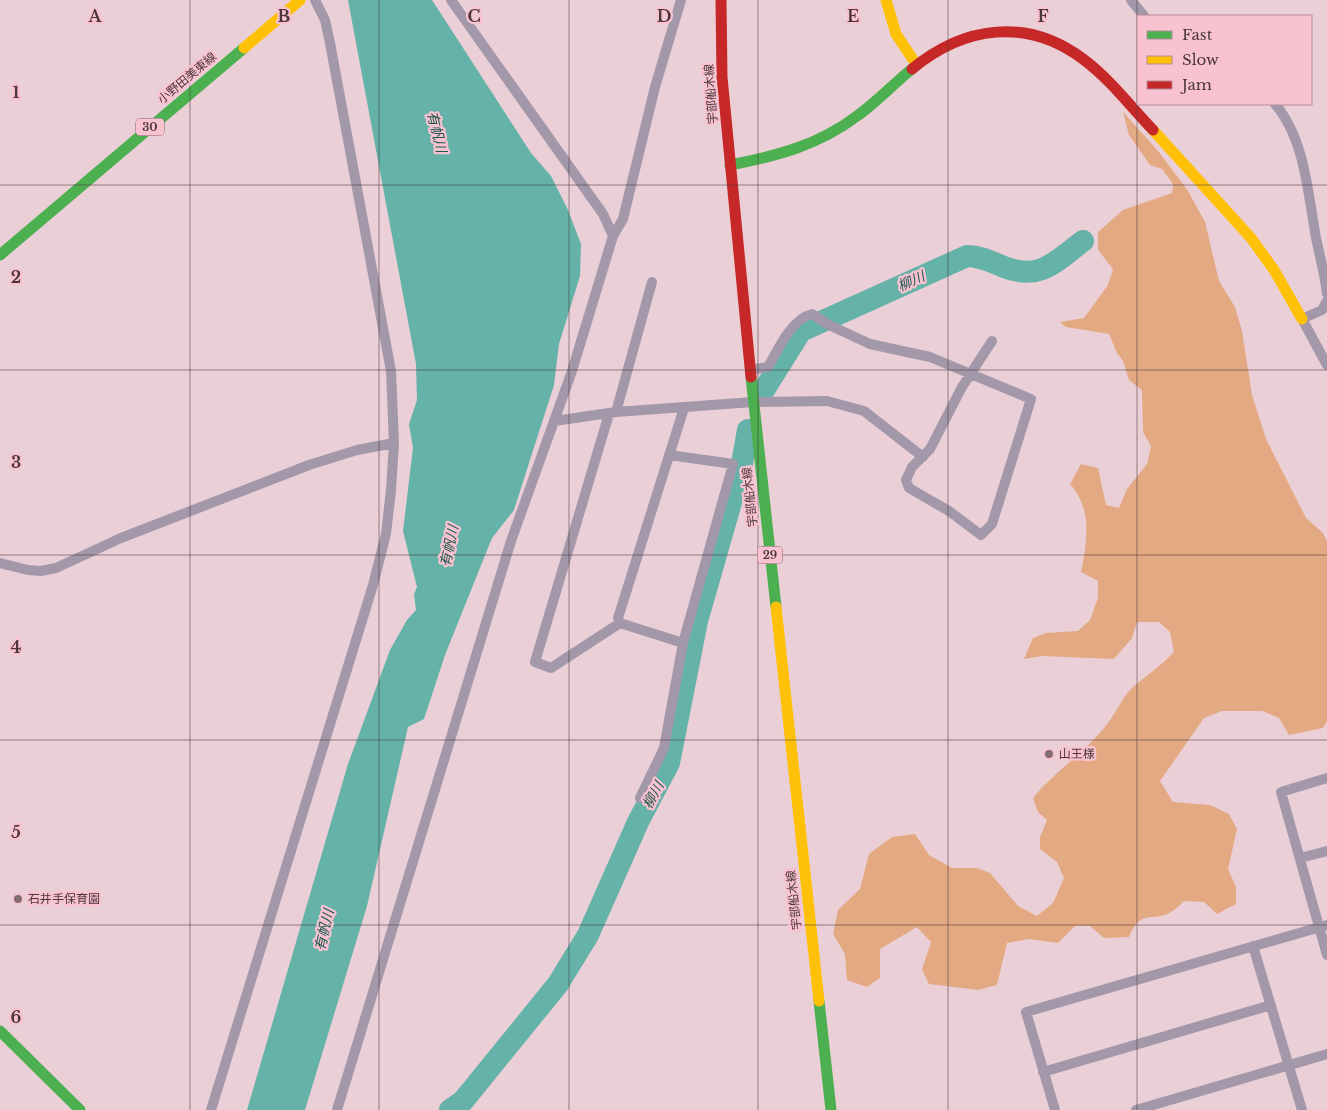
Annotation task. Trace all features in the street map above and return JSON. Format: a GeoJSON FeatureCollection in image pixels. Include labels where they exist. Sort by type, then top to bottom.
{"type":"FeatureCollection","features":[{"type":"Feature","properties":{"kind":"main road","name":"小野田美東線"},"geometry":{"type":"LineString","coordinates":[[0,255],[300,0]]}},
{"type":"Feature","properties":{"kind":"main road","name":"宇部船木線"},"geometry":{"type":"LineString","coordinates":[[722,0],[722,78],[753,402],[830,1110]]}},
{"type":"Feature","properties":{"kind":"main road"},"geometry":{"type":"LineString","coordinates":[[886,0],[892,26],[905,50],[916,64]]}},
{"type":"Feature","properties":{"kind":"main road"},"geometry":{"type":"LineString","coordinates":[[730,165],[778,157],[828,136],[856,117],[916,64],[949,44],[963,38],[994,32],[1038,36],[1079,56],[1102,75],[1250,238],[1281,280],[1302,319]]}},
{"type":"Feature","properties":{"kind":"main road"},"geometry":{"type":"LineString","coordinates":[[0,1031],[80,1110]]}},
{"type":"Feature","properties":{"kind":"street"},"geometry":{"type":"LineString","coordinates":[[211,1110],[373,585],[386,534],[394,444],[391,371],[330,42],[324,20],[315,0]]}},
{"type":"Feature","properties":{"kind":"street"},"geometry":{"type":"LineString","coordinates":[[451,0],[603,214],[614,236]]}},
{"type":"Feature","properties":{"kind":"street"},"geometry":{"type":"LineString","coordinates":[[336,1110],[511,542],[572,371],[614,236],[623,219],[655,87],[681,0]]}},
{"type":"Feature","properties":{"kind":"street"},"geometry":{"type":"LineString","coordinates":[[1131,0],[1143,15]]}},
{"type":"Feature","properties":{"kind":"street"},"geometry":{"type":"LineString","coordinates":[[1276,105],[1283,113],[1295,139],[1310,196],[1327,294]]}},
{"type":"Feature","properties":{"kind":"street"},"geometry":{"type":"LineString","coordinates":[[620,623],[551,668],[535,662],[652,282]]}},
{"type":"Feature","properties":{"kind":"street"},"geometry":{"type":"LineString","coordinates":[[1327,301],[1322,310],[1302,319],[1327,365]]}},
{"type":"Feature","properties":{"kind":"street"},"geometry":{"type":"LineString","coordinates":[[750,370],[768,367],[803,316],[812,314],[827,324],[870,344],[930,357],[971,373],[1031,399],[992,524],[981,535],[949,511],[909,488],[907,474],[923,457],[941,431],[962,387],[971,373],[992,341]]}},
{"type":"Feature","properties":{"kind":"street"},"geometry":{"type":"LineString","coordinates":[[554,421],[612,413],[753,402],[827,401],[844,404],[864,411],[923,457]]}},
{"type":"Feature","properties":{"kind":"street"},"geometry":{"type":"LineString","coordinates":[[620,623],[618,618],[684,408]]}},
{"type":"Feature","properties":{"kind":"street"},"geometry":{"type":"LineString","coordinates":[[0,563],[28,570],[56,568],[128,535],[309,465],[356,450],[394,444]]}},
{"type":"Feature","properties":{"kind":"street"},"geometry":{"type":"LineString","coordinates":[[640,798],[664,748],[683,643],[733,464],[669,455]]}},
{"type":"Feature","properties":{"kind":"street"},"geometry":{"type":"LineString","coordinates":[[620,623],[683,643]]}},
{"type":"Feature","properties":{"kind":"street"},"geometry":{"type":"LineString","coordinates":[[1327,778],[1281,792],[1300,858],[1323,926],[1327,955]]}},
{"type":"Feature","properties":{"kind":"street"},"geometry":{"type":"LineString","coordinates":[[1300,858],[1327,851]]}},
{"type":"Feature","properties":{"kind":"street"},"geometry":{"type":"LineString","coordinates":[[1055,1110],[1026,1012],[1323,926]]}},
{"type":"Feature","properties":{"kind":"street"},"geometry":{"type":"LineString","coordinates":[[1253,946],[1302,1110]]}},
{"type":"Feature","properties":{"kind":"street"},"geometry":{"type":"LineString","coordinates":[[1044,1072],[1271,1005]]}},
{"type":"Feature","properties":{"kind":"street"},"geometry":{"type":"LineString","coordinates":[[1136,1110],[1327,1054]]}},
{"type":"Feature","properties":{"kind":"shaded area"},"geometry":{"type":"Polygon","coordinates":[[[1123,112],[1159,152],[1188,191],[1205,222],[1219,281],[1235,307],[1242,331],[1252,395],[1266,439],[1306,518],[1323,533],[1327,541],[1327,721],[1323,728],[1289,735],[1279,718],[1262,711],[1222,711],[1204,718],[1160,781],[1173,802],[1210,805],[1229,814],[1237,829],[1228,869],[1236,887],[1236,904],[1217,914],[1204,902],[1184,901],[1175,910],[1165,915],[1148,917],[1138,922],[1129,937],[1104,938],[1090,926],[1075,926],[1058,943],[1029,939],[1007,943],[997,985],[978,990],[929,984],[922,969],[931,942],[917,927],[880,949],[880,978],[867,987],[847,980],[845,954],[833,934],[838,910],[860,889],[869,854],[892,837],[915,834],[929,855],[952,868],[977,868],[990,873],[1018,906],[1037,916],[1053,903],[1064,878],[1057,862],[1040,849],[1040,837],[1047,820],[1038,812],[1033,798],[1096,737],[1133,687],[1174,652],[1170,632],[1159,622],[1137,622],[1132,638],[1114,659],[1042,656],[1024,659],[1033,638],[1046,633],[1078,631],[1090,620],[1098,598],[1098,581],[1081,572],[1086,537],[1085,515],[1082,504],[1070,484],[1081,464],[1098,468],[1106,505],[1119,508],[1127,489],[1147,464],[1151,446],[1143,432],[1142,390],[1129,380],[1123,361],[1117,353],[1109,334],[1066,327],[1060,322],[1084,318],[1108,285],[1113,269],[1098,250],[1098,232],[1123,210],[1172,193],[1173,184],[1162,169],[1150,165],[1129,135],[1123,112]]]}},
{"type":"Feature","properties":{"kind":"water","name":"有帆川"},"geometry":{"type":"Polygon","coordinates":[[[348,0],[432,0],[531,153],[551,176],[568,210],[581,244],[580,276],[559,344],[554,385],[514,510],[492,538],[445,655],[424,719],[408,727],[367,906],[305,1110],[247,1110],[348,764],[390,650],[407,620],[416,610],[414,594],[417,587],[403,531],[413,448],[409,424],[417,400],[416,364],[348,0]]]}},
{"type":"Feature","properties":{"kind":"waterway","name":"柳川"},"geometry":{"type":"LineString","coordinates":[[764,390],[801,331],[967,256],[982,258],[1017,271],[1028,272],[1046,267],[1055,262],[1083,241]]}},
{"type":"Feature","properties":{"kind":"waterway","name":"柳川"},"geometry":{"type":"LineString","coordinates":[[450,1110],[463,1101],[558,984],[588,935],[638,822],[669,763],[697,621],[742,464],[748,430]]}},
{"type":"Feature","properties":{"kind":"traffic: fast"},"geometry":{"type":"LineString","coordinates":[[0,255],[244,48]]}},
{"type":"Feature","properties":{"kind":"traffic: fast"},"geometry":{"type":"LineString","coordinates":[[730,165],[781,153],[828,135],[864,111],[912,69]]}},
{"type":"Feature","properties":{"kind":"traffic: fast"},"geometry":{"type":"LineString","coordinates":[[751,377],[776,607]]}},
{"type":"Feature","properties":{"kind":"traffic: fast"},"geometry":{"type":"LineString","coordinates":[[819,1001],[831,1110]]}},
{"type":"Feature","properties":{"kind":"traffic: fast"},"geometry":{"type":"LineString","coordinates":[[0,1031],[80,1110]]}},
{"type":"Feature","properties":{"kind":"traffic: slow"},"geometry":{"type":"LineString","coordinates":[[244,48],[300,0]]}},
{"type":"Feature","properties":{"kind":"traffic: slow"},"geometry":{"type":"LineString","coordinates":[[886,0],[896,34],[916,64]]}},
{"type":"Feature","properties":{"kind":"traffic: slow"},"geometry":{"type":"LineString","coordinates":[[1153,130],[1251,238],[1274,270],[1302,319]]}},
{"type":"Feature","properties":{"kind":"traffic: slow"},"geometry":{"type":"LineString","coordinates":[[776,607],[819,1001]]}},
{"type":"Feature","properties":{"kind":"traffic: jam"},"geometry":{"type":"LineString","coordinates":[[721,0],[722,77],[751,377]]}},
{"type":"Feature","properties":{"kind":"traffic: jam"},"geometry":{"type":"LineString","coordinates":[[912,69],[953,43],[974,36],[996,32],[1018,32],[1040,37],[1062,46],[1093,67],[1153,130]]}},
{"type":"Feature","properties":{"kind":"place","name":"山王様"},"geometry":{"type":"Point","coordinates":[1049,754]}},
{"type":"Feature","properties":{"kind":"place","name":"石井手保育園"},"geometry":{"type":"Point","coordinates":[18,899]}}]}
